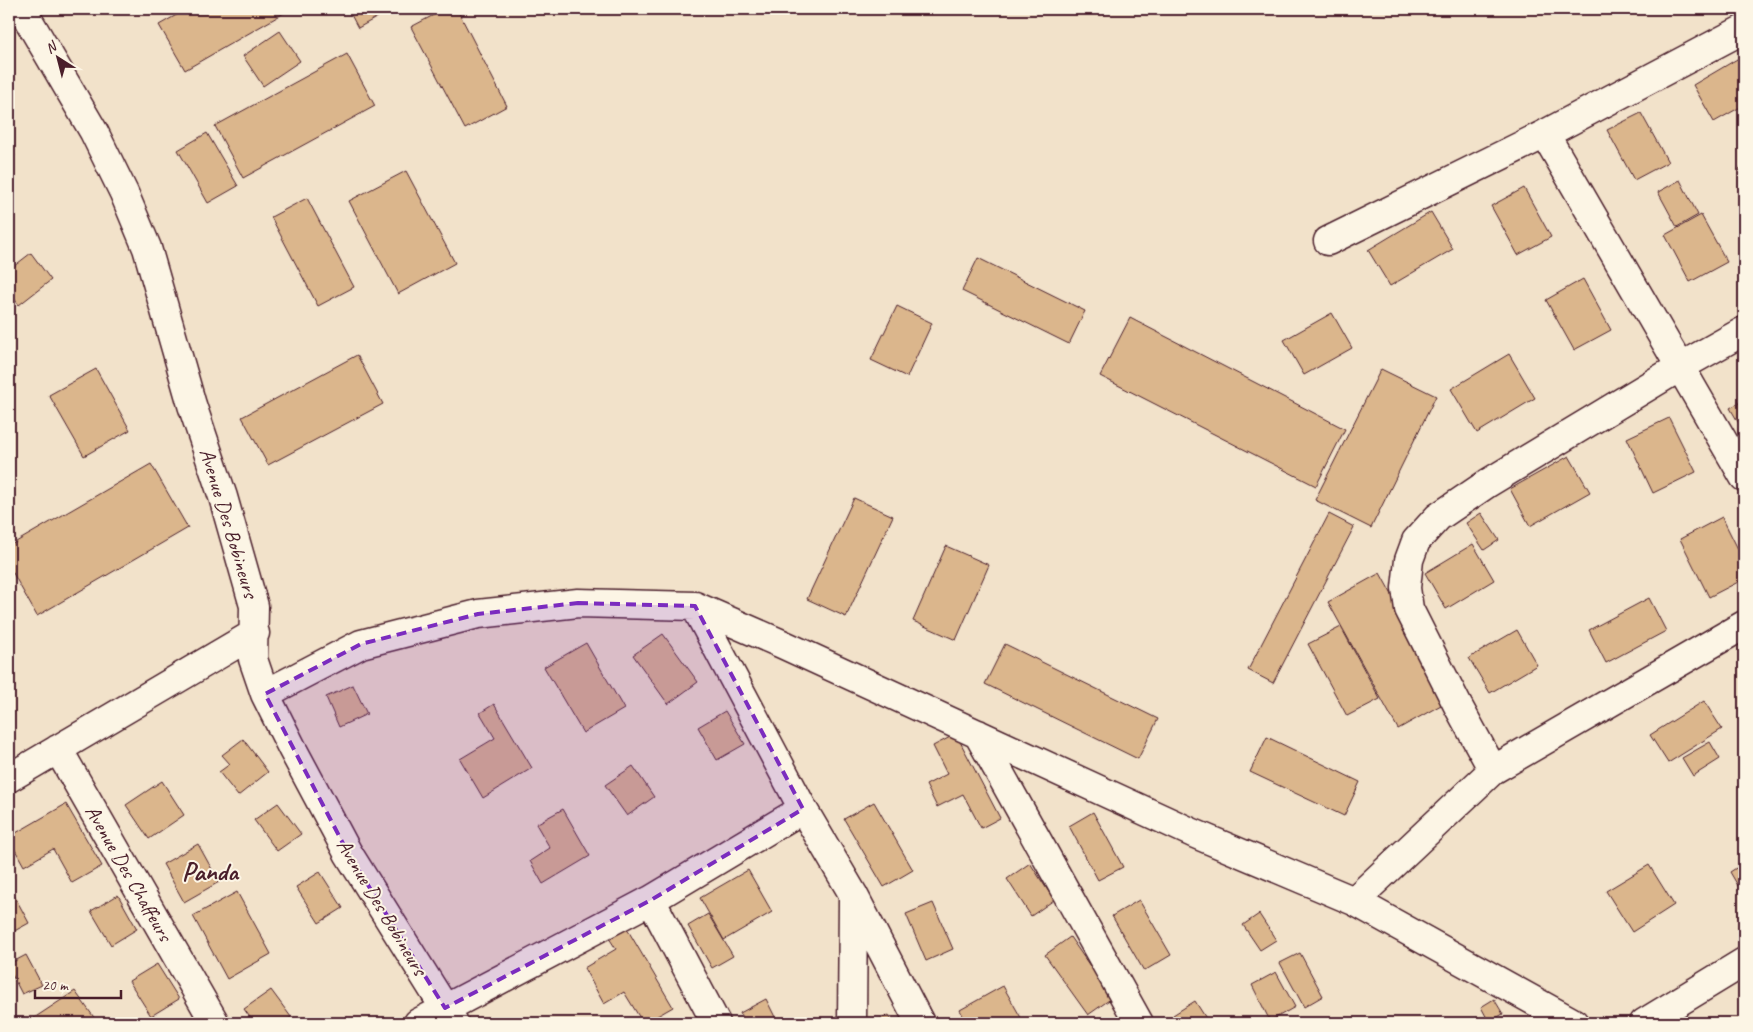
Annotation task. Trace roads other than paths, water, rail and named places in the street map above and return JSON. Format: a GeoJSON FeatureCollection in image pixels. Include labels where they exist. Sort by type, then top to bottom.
{"type":"FeatureCollection","features":[{"type":"Feature","properties":{"kind":"street","name":"Avenue Des Bobineurs"},"geometry":{"type":"LineString","coordinates":[[22,9],[94,132],[124,193],[147,248],[192,405],[223,497],[254,606],[255,633],[253,659],[265,694],[348,853],[449,1016]]}},
{"type":"Feature","properties":{"kind":"street"},"geometry":{"type":"LineString","coordinates":[[1328,241],[1545,134],[1744,29]]}},
{"type":"Feature","properties":{"kind":"street"},"geometry":{"type":"LineString","coordinates":[[1545,134],[1744,477]]}},
{"type":"Feature","properties":{"kind":"street"},"geometry":{"type":"LineString","coordinates":[[1493,770],[1409,609],[1406,588],[1409,560],[1416,541],[1438,517],[1488,483],[1680,367],[1744,331]]}},
{"type":"Feature","properties":{"kind":"street"},"geometry":{"type":"LineString","coordinates":[[265,694],[361,644],[478,614],[578,603],[695,606],[782,644],[1193,833],[1354,900],[1574,1023]]}},
{"type":"Feature","properties":{"kind":"street"},"geometry":{"type":"LineString","coordinates":[[695,606],[804,808],[853,894],[920,1023]]}},
{"type":"Feature","properties":{"kind":"street"},"geometry":{"type":"LineString","coordinates":[[1354,900],[1493,770],[1744,625]]}},
{"type":"Feature","properties":{"kind":"street"},"geometry":{"type":"LineString","coordinates":[[9,778],[255,633]]}},
{"type":"Feature","properties":{"kind":"street"},"geometry":{"type":"LineString","coordinates":[[978,734],[1139,1023]]}},
{"type":"Feature","properties":{"kind":"street","name":"Avenue Des Chaffeurs"},"geometry":{"type":"LineString","coordinates":[[58,749],[215,1023]]}},
{"type":"Feature","properties":{"kind":"street"},"geometry":{"type":"LineString","coordinates":[[418,1023],[449,1016],[651,900],[804,808]]}},
{"type":"Feature","properties":{"kind":"street"},"geometry":{"type":"LineString","coordinates":[[852,1023],[853,894]]}},
{"type":"Feature","properties":{"kind":"street"},"geometry":{"type":"LineString","coordinates":[[651,900],[716,1023]]}},
{"type":"Feature","properties":{"kind":"street"},"geometry":{"type":"LineString","coordinates":[[1644,1023],[1744,962]]}},
{"type":"Feature","properties":{"kind":"district","name":"Panda"},"geometry":{"type":"Point","coordinates":[210,871]}}]}
